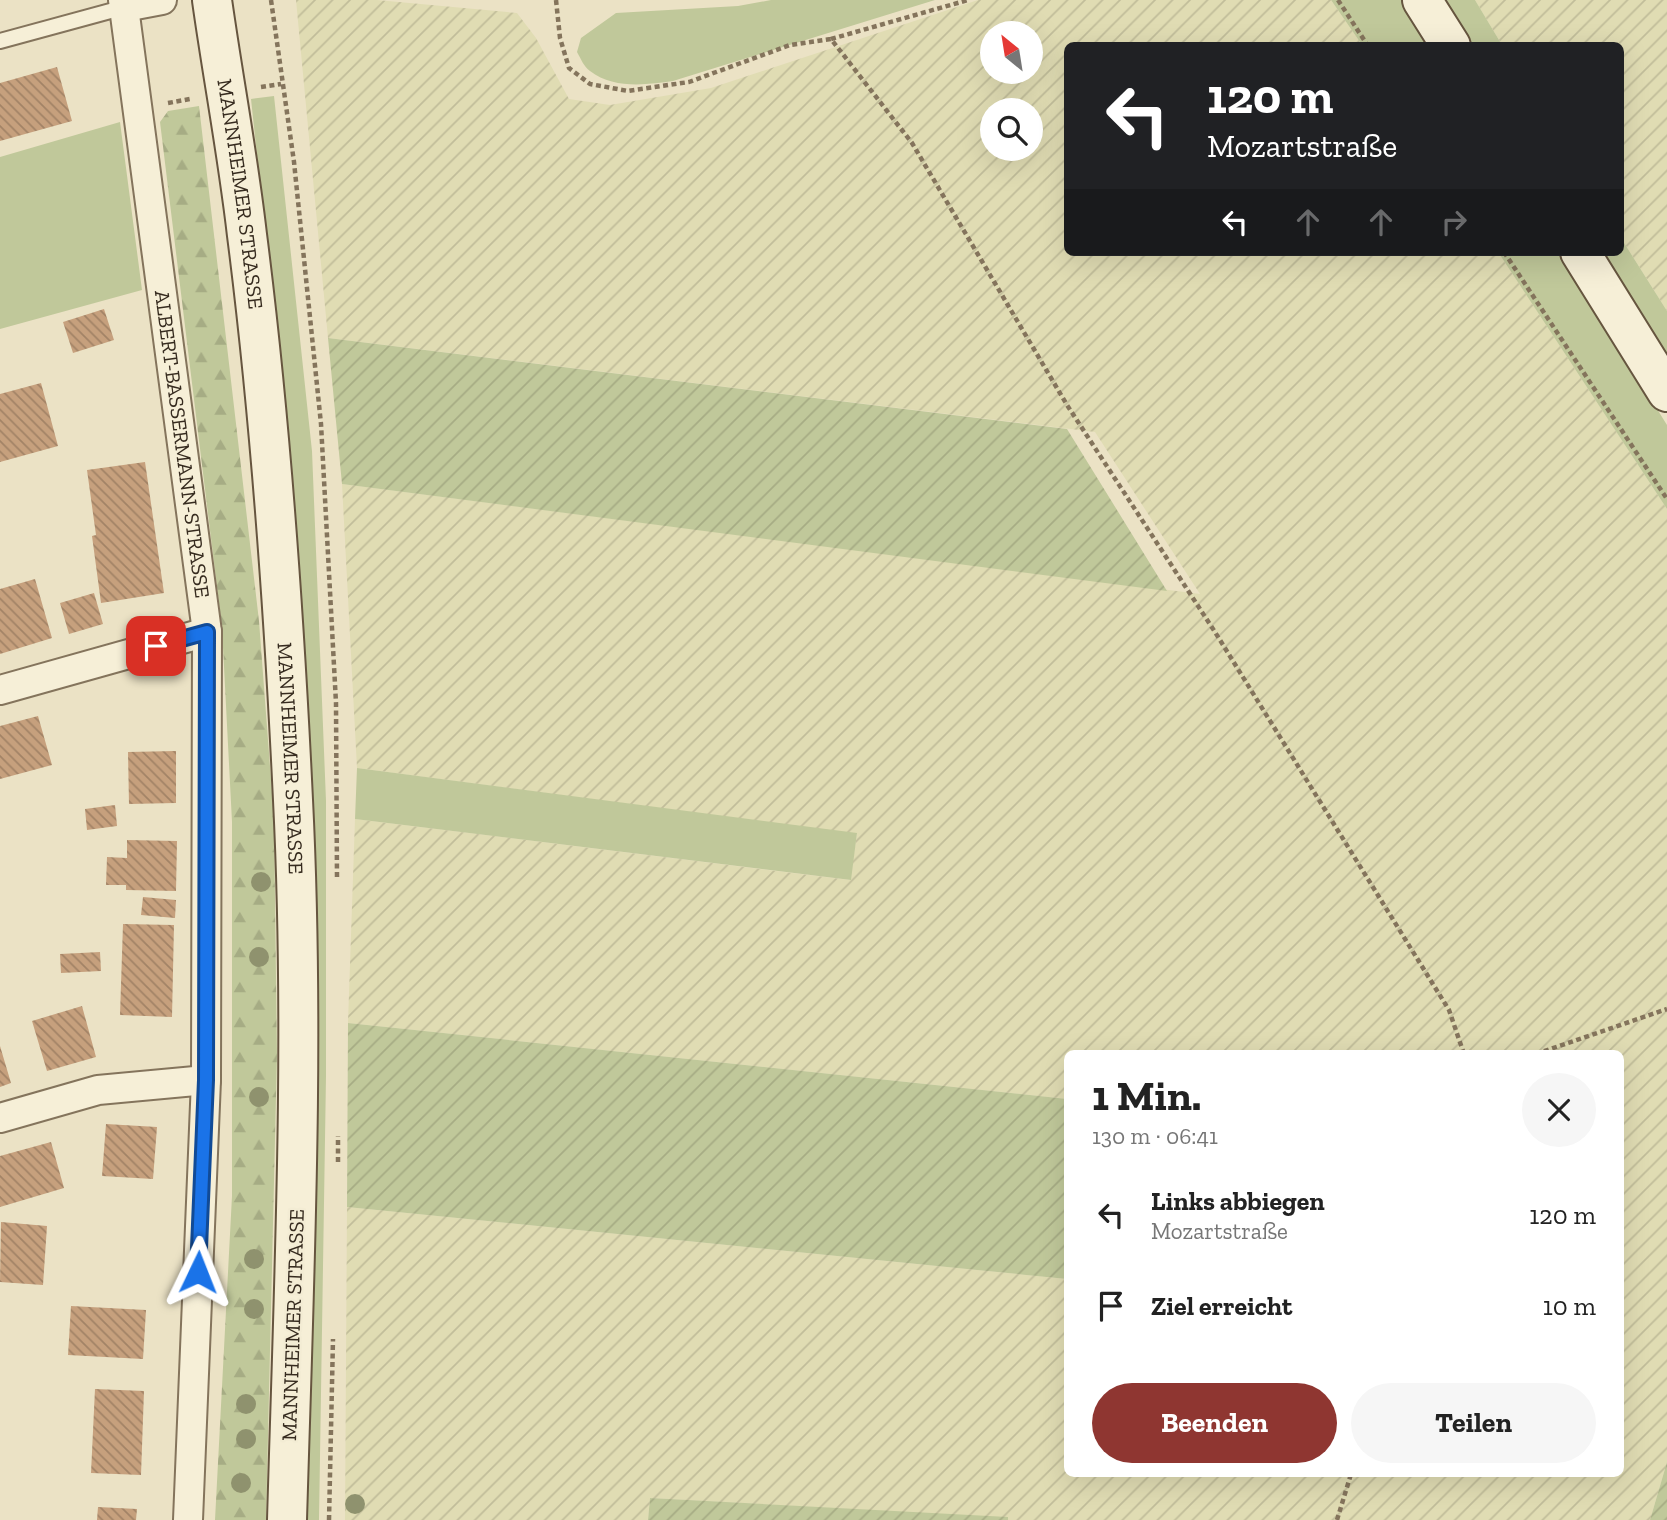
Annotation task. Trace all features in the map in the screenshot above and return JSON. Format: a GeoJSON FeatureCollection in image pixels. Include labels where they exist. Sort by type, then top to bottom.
{"type":"FeatureCollection","features":[{"type":"Feature","properties":{"kind":"main road","name":"MANNHEIMER STRASSE"},"geometry":{"type":"LineString","coordinates":[[212,0],[247,233],[267,415],[293,803],[297,991],[296,1214],[287,1520]]}},
{"type":"Feature","properties":{"kind":"main road"},"geometry":{"type":"LineString","coordinates":[[1422,0],[1448,42]]}},
{"type":"Feature","properties":{"kind":"main road"},"geometry":{"type":"LineString","coordinates":[[1582,256],[1667,392]]}},
{"type":"Feature","properties":{"kind":"street"},"geometry":{"type":"LineString","coordinates":[[124,4],[162,0]]}},
{"type":"Feature","properties":{"kind":"street","name":"ALBERT-BASSERMANN-STRASSE"},"geometry":{"type":"LineString","coordinates":[[124,4],[207,632],[206,1080],[188,1520]]}},
{"type":"Feature","properties":{"kind":"street"},"geometry":{"type":"LineString","coordinates":[[0,690],[207,632]]}},
{"type":"Feature","properties":{"kind":"street"},"geometry":{"type":"LineString","coordinates":[[0,1118],[98,1090],[206,1080]]}},
{"type":"Feature","properties":{"kind":"lane"},"geometry":{"type":"LineString","coordinates":[[0,41],[124,4]]}},
{"type":"Feature","properties":{"kind":"path"},"geometry":{"type":"LineString","coordinates":[[556,0],[560,38],[569,68],[590,84],[628,91],[689,82],[790,45],[831,39],[968,0]]}},
{"type":"Feature","properties":{"kind":"path"},"geometry":{"type":"LineString","coordinates":[[1338,0],[1365,42]]}},
{"type":"Feature","properties":{"kind":"path"},"geometry":{"type":"LineString","coordinates":[[831,39],[912,143],[1067,405],[1215,632],[1448,1010],[1463,1050]]}},
{"type":"Feature","properties":{"kind":"path"},"geometry":{"type":"LineString","coordinates":[[1507,256],[1667,499]]}},
{"type":"Feature","properties":{"kind":"path"},"geometry":{"type":"LineString","coordinates":[[1548,1050],[1667,1009]]}},
{"type":"Feature","properties":{"kind":"path"},"geometry":{"type":"LineString","coordinates":[[1337,1520],[1350,1477]]}},
{"type":"Feature","properties":{"kind":"shaded area"},"geometry":{"type":"Polygon","coordinates":[[[296,0],[377,0],[517,13],[536,38],[569,99],[610,105],[711,88],[978,0],[1331,0],[1360,42],[1064,42],[1064,256],[1501,256],[1667,509],[1667,1462],[1650,1520],[1008,1520],[650,1498],[648,1520],[345,1520],[347,1207],[1064,1279],[1064,1477],[1624,1477],[1624,1050],[1064,1050],[1064,1099],[348,1023],[355,819],[850,880],[857,834],[357,768],[342,484],[1200,594],[1095,432],[328,338],[296,0]]]}},
{"type":"Feature","properties":{"kind":"shaded area"},"geometry":{"type":"Polygon","coordinates":[[[1475,0],[1667,0],[1667,311],[1624,243],[1624,42],[1500,42],[1475,0]]]}},
{"type":"Feature","properties":{"kind":"green space"},"geometry":{"type":"Polygon","coordinates":[[[771,0],[935,0],[673,81],[641,84],[609,81],[588,69],[577,52],[581,38],[616,13],[738,6],[771,0]]]}},
{"type":"Feature","properties":{"kind":"green space"},"geometry":{"type":"Polygon","coordinates":[[[1331,0],[1402,0],[1429,42],[1360,42],[1331,0]]]}},
{"type":"Feature","properties":{"kind":"green space"},"geometry":{"type":"Polygon","coordinates":[[[1445,0],[1475,0],[1500,42],[1471,42],[1445,0]]]}},
{"type":"Feature","properties":{"kind":"green space"},"geometry":{"type":"Polygon","coordinates":[[[274,96],[312,451],[326,801],[326,1076],[319,1520],[307,1520],[315,1075],[289,455],[251,99],[274,96]]]}},
{"type":"Feature","properties":{"kind":"green space"},"geometry":{"type":"Polygon","coordinates":[[[199,106],[259,621],[274,819],[277,1055],[266,1520],[215,1520],[232,1196],[232,822],[222,628],[160,122],[168,111],[199,106]]]}},
{"type":"Feature","properties":{"kind":"green space"},"geometry":{"type":"Polygon","coordinates":[[[120,122],[142,290],[0,329],[0,157],[120,122]]]}},
{"type":"Feature","properties":{"kind":"green space"},"geometry":{"type":"Polygon","coordinates":[[[1624,243],[1667,311],[1667,355],[1605,256],[1624,256],[1624,243]]]}},
{"type":"Feature","properties":{"kind":"green space"},"geometry":{"type":"Polygon","coordinates":[[[1501,256],[1561,256],[1667,425],[1667,509],[1501,256]]]}},
{"type":"Feature","properties":{"kind":"green space"},"geometry":{"type":"Polygon","coordinates":[[[328,338],[1067,429],[1167,591],[342,484],[328,338]]]}},
{"type":"Feature","properties":{"kind":"green space"},"geometry":{"type":"Polygon","coordinates":[[[357,768],[857,833],[851,880],[355,819],[357,768]]]}},
{"type":"Feature","properties":{"kind":"green space"},"geometry":{"type":"Polygon","coordinates":[[[348,1023],[1064,1099],[1064,1279],[347,1207],[348,1023]]]}},
{"type":"Feature","properties":{"kind":"green space"},"geometry":{"type":"Polygon","coordinates":[[[1667,1462],[1667,1520],[1650,1520],[1667,1462]]]}},
{"type":"Feature","properties":{"kind":"green space"},"geometry":{"type":"Polygon","coordinates":[[[650,1498],[1008,1517],[1008,1520],[648,1520],[650,1498]]]}},
{"type":"Feature","properties":{"kind":"building"},"geometry":{"type":"Polygon","coordinates":[[[57,67],[72,121],[0,141],[0,83],[57,67]]]}},
{"type":"Feature","properties":{"kind":"building"},"geometry":{"type":"Polygon","coordinates":[[[104,309],[114,340],[73,353],[63,322],[104,309]]]}},
{"type":"Feature","properties":{"kind":"building"},"geometry":{"type":"Polygon","coordinates":[[[41,383],[58,446],[0,462],[0,394],[41,383]]]}},
{"type":"Feature","properties":{"kind":"building"},"geometry":{"type":"Polygon","coordinates":[[[145,462],[164,593],[101,603],[92,536],[96,535],[87,470],[145,462]]]}},
{"type":"Feature","properties":{"kind":"building"},"geometry":{"type":"Polygon","coordinates":[[[35,579],[52,638],[0,654],[0,589],[35,579]]]}},
{"type":"Feature","properties":{"kind":"building"},"geometry":{"type":"Polygon","coordinates":[[[94,593],[103,624],[69,634],[60,603],[94,593]]]}},
{"type":"Feature","properties":{"kind":"building"},"geometry":{"type":"Polygon","coordinates":[[[38,716],[52,765],[0,779],[0,726],[38,716]]]}},
{"type":"Feature","properties":{"kind":"building"},"geometry":{"type":"Polygon","coordinates":[[[176,751],[176,803],[129,804],[128,752],[176,751]]]}},
{"type":"Feature","properties":{"kind":"building"},"geometry":{"type":"Polygon","coordinates":[[[115,805],[117,826],[87,830],[85,809],[115,805]]]}},
{"type":"Feature","properties":{"kind":"building"},"geometry":{"type":"Polygon","coordinates":[[[127,840],[177,841],[176,891],[126,890],[126,885],[106,885],[107,857],[127,858],[127,840]]]}},
{"type":"Feature","properties":{"kind":"building"},"geometry":{"type":"Polygon","coordinates":[[[143,897],[176,900],[175,918],[141,915],[143,897]]]}},
{"type":"Feature","properties":{"kind":"building"},"geometry":{"type":"Polygon","coordinates":[[[123,924],[174,925],[172,1017],[120,1015],[123,924]]]}},
{"type":"Feature","properties":{"kind":"building"},"geometry":{"type":"Polygon","coordinates":[[[100,952],[101,971],[61,973],[60,954],[100,952]]]}},
{"type":"Feature","properties":{"kind":"building"},"geometry":{"type":"Polygon","coordinates":[[[82,1006],[96,1057],[47,1071],[32,1021],[82,1006]]]}},
{"type":"Feature","properties":{"kind":"building"},"geometry":{"type":"Polygon","coordinates":[[[0,1046],[11,1083],[0,1087],[0,1046]]]}},
{"type":"Feature","properties":{"kind":"building"},"geometry":{"type":"Polygon","coordinates":[[[106,1124],[157,1127],[153,1179],[102,1176],[106,1124]]]}},
{"type":"Feature","properties":{"kind":"building"},"geometry":{"type":"Polygon","coordinates":[[[51,1142],[64,1188],[0,1207],[0,1156],[51,1142]]]}},
{"type":"Feature","properties":{"kind":"building"},"geometry":{"type":"Polygon","coordinates":[[[1,1222],[47,1226],[43,1285],[0,1282],[1,1222]]]}},
{"type":"Feature","properties":{"kind":"building"},"geometry":{"type":"Polygon","coordinates":[[[71,1306],[146,1310],[143,1359],[68,1355],[71,1306]]]}},
{"type":"Feature","properties":{"kind":"building"},"geometry":{"type":"Polygon","coordinates":[[[95,1389],[144,1391],[141,1475],[91,1473],[95,1389]]]}},
{"type":"Feature","properties":{"kind":"building"},"geometry":{"type":"Polygon","coordinates":[[[98,1507],[137,1509],[136,1520],[97,1520],[98,1507]]]}},
{"type":"Feature","properties":{"kind":"route"},"geometry":{"type":"LineString","coordinates":[[156,646],[207,632],[206,1080],[198,1272]]}}]}
